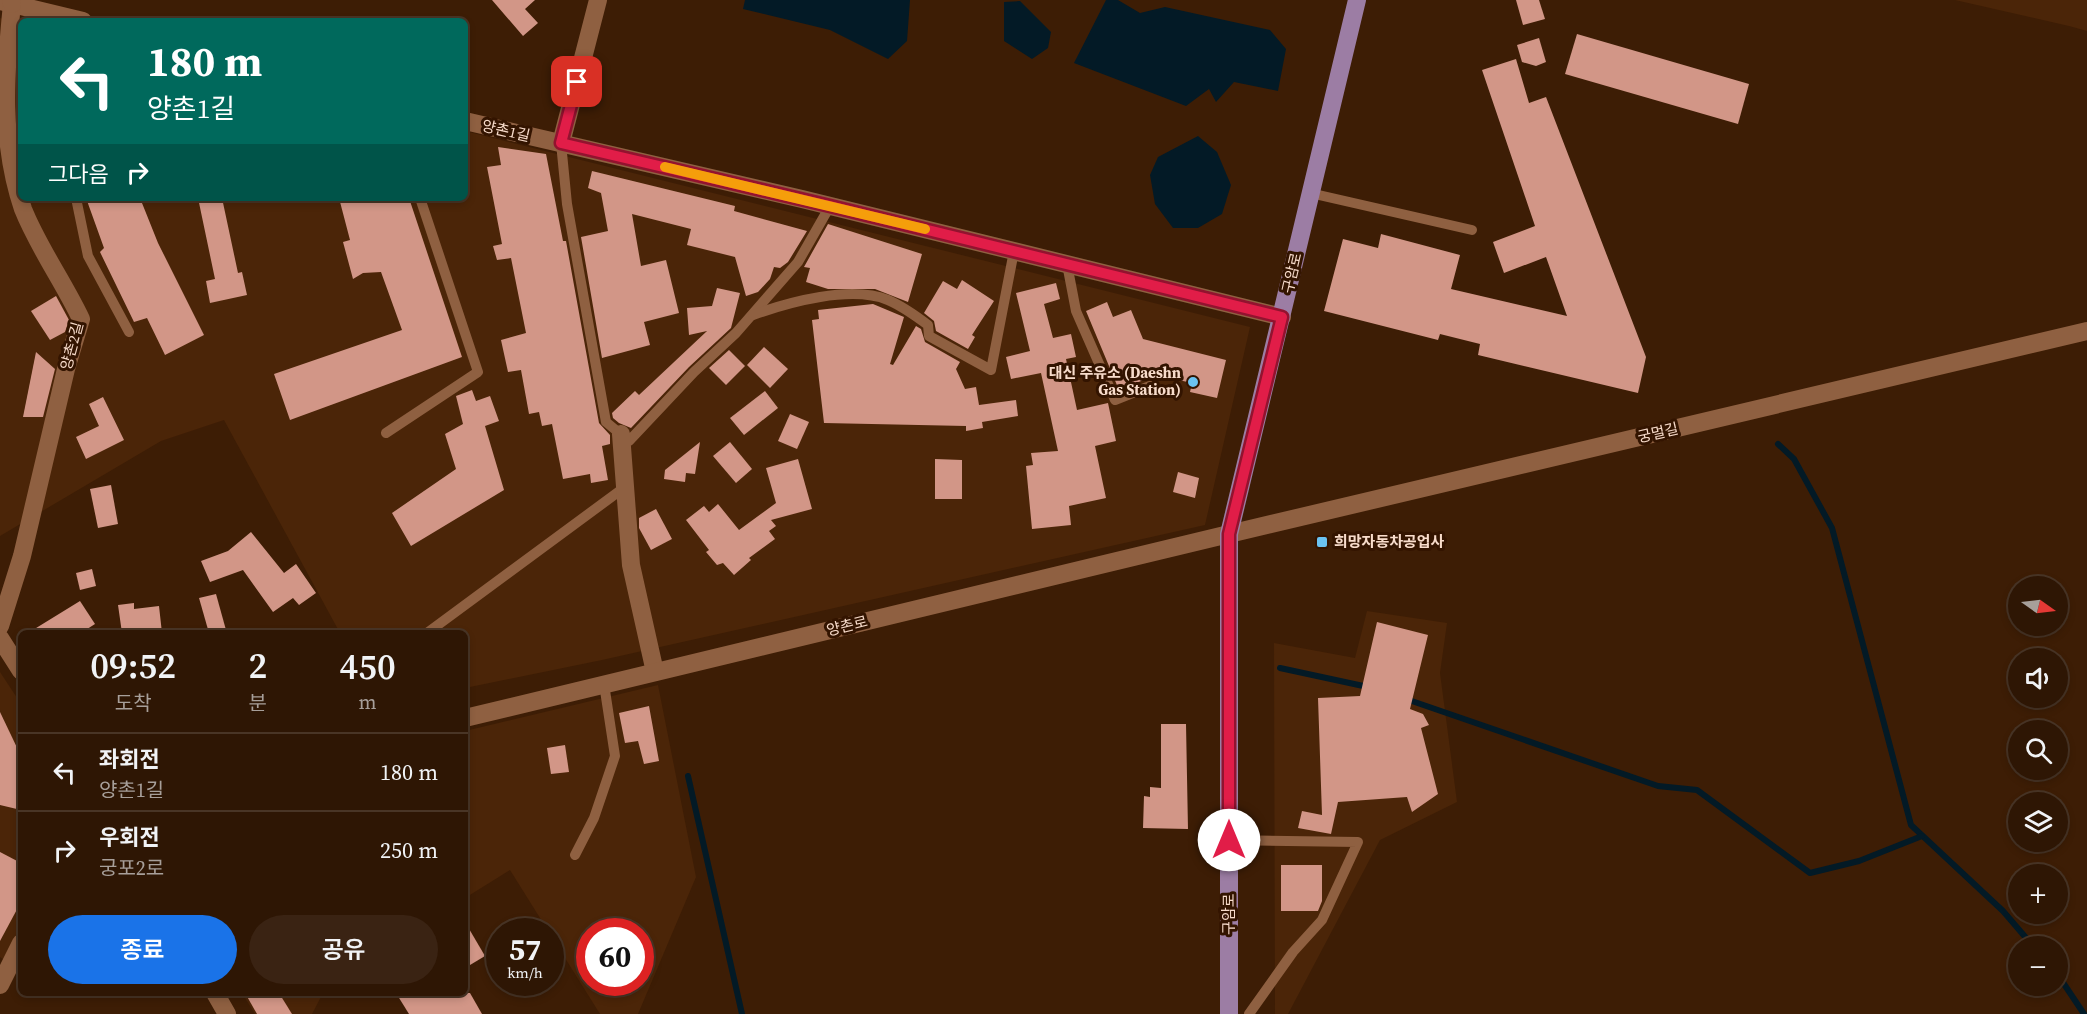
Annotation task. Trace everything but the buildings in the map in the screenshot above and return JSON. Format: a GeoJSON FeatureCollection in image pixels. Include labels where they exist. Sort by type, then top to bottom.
{"type":"FeatureCollection","features":[{"type":"Feature","properties":{"kind":"main road","name":"구암로"},"geometry":{"type":"LineString","coordinates":[[1229,1014],[1229,534],[1357,0]]}},
{"type":"Feature","properties":{"kind":"street"},"geometry":{"type":"LineString","coordinates":[[561,143],[598,0]]}},
{"type":"Feature","properties":{"kind":"street"},"geometry":{"type":"LineString","coordinates":[[8,2],[40,15],[62,18]]}},
{"type":"Feature","properties":{"kind":"street","name":"양촌2길"},"geometry":{"type":"LineString","coordinates":[[8,2],[3,98],[7,151],[18,193]]}},
{"type":"Feature","properties":{"kind":"street","name":"양촌1길"},"geometry":{"type":"LineString","coordinates":[[468,122],[830,206],[1282,317]]}},
{"type":"Feature","properties":{"kind":"street","name":"양촌2길"},"geometry":{"type":"LineString","coordinates":[[0,626],[22,556],[66,369],[81,319],[20,201]]}},
{"type":"Feature","properties":{"kind":"street","name":"궁멀길"},"geometry":{"type":"LineString","coordinates":[[1229,534],[2087,331]]}},
{"type":"Feature","properties":{"kind":"street"},"geometry":{"type":"LineString","coordinates":[[621,434],[631,565],[655,672]]}},
{"type":"Feature","properties":{"kind":"street","name":"양촌로"},"geometry":{"type":"LineString","coordinates":[[468,717],[1229,534]]}},
{"type":"Feature","properties":{"kind":"street"},"geometry":{"type":"LineString","coordinates":[[0,638],[18,666]]}},
{"type":"Feature","properties":{"kind":"street"},"geometry":{"type":"LineString","coordinates":[[2,974],[18,948]]}},
{"type":"Feature","properties":{"kind":"street"},"geometry":{"type":"LineString","coordinates":[[217,996],[227,1014]]}},
{"type":"Feature","properties":{"kind":"lane"},"geometry":{"type":"LineString","coordinates":[[561,143],[567,204],[606,422],[629,441],[752,315],[798,262],[830,206]]}},
{"type":"Feature","properties":{"kind":"lane"},"geometry":{"type":"LineString","coordinates":[[1310,193],[1472,230]]}},
{"type":"Feature","properties":{"kind":"lane"},"geometry":{"type":"LineString","coordinates":[[77,201],[88,256],[129,332]]}},
{"type":"Feature","properties":{"kind":"lane"},"geometry":{"type":"LineString","coordinates":[[386,433],[477,372],[421,201]]}},
{"type":"Feature","properties":{"kind":"lane"},"geometry":{"type":"LineString","coordinates":[[752,315],[791,301],[862,295],[888,300],[928,325],[929,336],[991,370],[1014,251]]}},
{"type":"Feature","properties":{"kind":"lane"},"geometry":{"type":"LineString","coordinates":[[1067,264],[1076,311],[1115,400],[1150,386]]}},
{"type":"Feature","properties":{"kind":"lane"},"geometry":{"type":"LineString","coordinates":[[431,630],[625,487]]}},
{"type":"Feature","properties":{"kind":"lane"},"geometry":{"type":"LineString","coordinates":[[575,855],[594,818],[615,756],[604,684]]}},
{"type":"Feature","properties":{"kind":"lane"},"geometry":{"type":"LineString","coordinates":[[1229,840],[1358,842],[1322,920],[1293,952],[1249,1014]]}},
{"type":"Feature","properties":{"kind":"shaded area"},"geometry":{"type":"Polygon","coordinates":[[[1955,0],[2087,0],[2087,31],[2069,26],[1955,0]]]}},
{"type":"Feature","properties":{"kind":"shaded area"},"geometry":{"type":"Polygon","coordinates":[[[0,18],[18,21],[18,201],[468,201],[468,132],[1250,327],[1205,525],[602,660],[468,687],[468,630],[338,630],[224,420],[161,441],[0,536],[0,18]]]}},
{"type":"Feature","properties":{"kind":"shaded area"},"geometry":{"type":"Polygon","coordinates":[[[1367,611],[1447,623],[1440,673],[1457,802],[1380,840],[1288,1014],[1275,1014],[1274,643],[1355,658],[1367,611]]]}},
{"type":"Feature","properties":{"kind":"shaded area"},"geometry":{"type":"Polygon","coordinates":[[[0,672],[18,699],[18,970],[0,957],[0,672]]]}},
{"type":"Feature","properties":{"kind":"shaded area"},"geometry":{"type":"Polygon","coordinates":[[[658,685],[696,877],[654,976],[654,918],[576,918],[576,976],[564,956],[564,918],[540,918],[510,870],[468,896],[468,730],[658,685]]]}},
{"type":"Feature","properties":{"kind":"shaded area"},"geometry":{"type":"Polygon","coordinates":[[[244,996],[321,996],[312,1014],[255,1014],[244,996]]]}},
{"type":"Feature","properties":{"kind":"shaded area"},"geometry":{"type":"Polygon","coordinates":[[[589,996],[646,996],[638,1014],[600,1014],[589,996]]]}},
{"type":"Feature","properties":{"kind":"water"},"geometry":{"type":"Polygon","coordinates":[[[745,0],[910,0],[907,41],[888,59],[830,30],[743,9],[745,0]]]}},
{"type":"Feature","properties":{"kind":"water"},"geometry":{"type":"Polygon","coordinates":[[[1106,0],[1118,0],[1140,13],[1165,7],[1270,30],[1286,49],[1278,91],[1234,82],[1216,102],[1209,89],[1186,106],[1074,63],[1106,0]]]}},
{"type":"Feature","properties":{"kind":"water"},"geometry":{"type":"Polygon","coordinates":[[[1020,1],[1051,32],[1048,48],[1032,59],[1004,41],[1004,2],[1020,1]]]}},
{"type":"Feature","properties":{"kind":"water"},"geometry":{"type":"Polygon","coordinates":[[[1198,136],[1217,152],[1231,185],[1222,214],[1198,228],[1173,228],[1155,204],[1150,175],[1158,157],[1198,136]]]}},
{"type":"Feature","properties":{"kind":"waterway"},"geometry":{"type":"LineString","coordinates":[[1778,444],[1794,459],[1832,528],[1911,825],[2003,911],[2024,936]]}},
{"type":"Feature","properties":{"kind":"waterway"},"geometry":{"type":"LineString","coordinates":[[1280,668],[1368,687]]}},
{"type":"Feature","properties":{"kind":"waterway"},"geometry":{"type":"LineString","coordinates":[[1406,699],[1658,786],[1697,790],[1810,873],[1859,861],[1922,836]]}},
{"type":"Feature","properties":{"kind":"waterway"},"geometry":{"type":"LineString","coordinates":[[688,776],[742,1014]]}},
{"type":"Feature","properties":{"kind":"waterway"},"geometry":{"type":"LineString","coordinates":[[2068,990],[2084,1014]]}},
{"type":"Feature","properties":{"kind":"slow traffic"},"geometry":{"type":"LineString","coordinates":[[665,167],[925,229]]}},
{"type":"Feature","properties":{"kind":"place","name":"대신 주유소 (Daeshn Gas Station)"},"geometry":{"type":"Point","coordinates":[1193,382]}},
{"type":"Feature","properties":{"kind":"place","name":"희망자동차공업사"},"geometry":{"type":"Point","coordinates":[1322,542]}},
{"type":"Feature","properties":{"kind":"route"},"geometry":{"type":"LineString","coordinates":[[577,82],[561,143],[830,206],[1282,317],[1229,534],[1229,840]]}}]}
